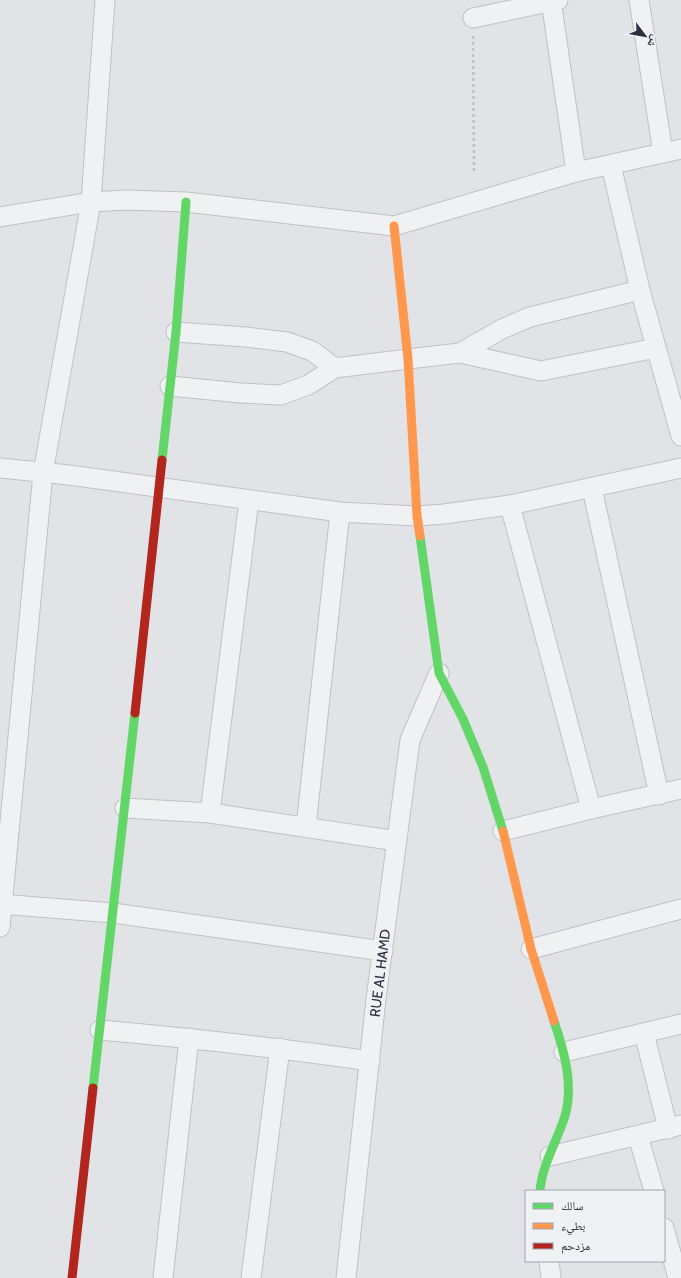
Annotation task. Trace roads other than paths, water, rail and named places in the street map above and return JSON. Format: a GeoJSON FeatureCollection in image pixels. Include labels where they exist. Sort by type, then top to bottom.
{"type":"FeatureCollection","features":[{"type":"Feature","properties":{"kind":"street"},"geometry":{"type":"LineString","coordinates":[[0,927],[43,473],[91,202],[105,0]]}},
{"type":"Feature","properties":{"kind":"street"},"geometry":{"type":"LineString","coordinates":[[473,18],[553,0],[576,172]]}},
{"type":"Feature","properties":{"kind":"street"},"geometry":{"type":"LineString","coordinates":[[0,217],[91,202],[126,200],[186,202],[394,226],[576,172],[672,151],[639,0]]}},
{"type":"Feature","properties":{"kind":"street"},"geometry":{"type":"LineString","coordinates":[[611,165],[640,290],[681,436]]}},
{"type":"Feature","properties":{"kind":"street"},"geometry":{"type":"LineString","coordinates":[[72,1278],[81,1187],[125,808],[176,332],[186,202]]}},
{"type":"Feature","properties":{"kind":"street"},"geometry":{"type":"LineString","coordinates":[[394,226],[408,359],[417,516],[439,673],[463,719],[483,767],[503,831],[531,949],[564,1052],[568,1087],[565,1115],[541,1178],[540,1190]]}},
{"type":"Feature","properties":{"kind":"street"},"geometry":{"type":"LineString","coordinates":[[460,353],[502,329],[530,317],[640,290]]}},
{"type":"Feature","properties":{"kind":"street"},"geometry":{"type":"LineString","coordinates":[[176,332],[287,342],[312,351],[335,368]]}},
{"type":"Feature","properties":{"kind":"street"},"geometry":{"type":"LineString","coordinates":[[170,386],[241,393],[281,395],[308,385],[335,368],[460,353],[541,371],[656,348]]}},
{"type":"Feature","properties":{"kind":"street"},"geometry":{"type":"LineString","coordinates":[[0,468],[70,475],[340,512],[417,516],[510,505],[681,468]]}},
{"type":"Feature","properties":{"kind":"street"},"geometry":{"type":"LineString","coordinates":[[592,488],[659,794]]}},
{"type":"Feature","properties":{"kind":"street"},"geometry":{"type":"LineString","coordinates":[[210,813],[249,500]]}},
{"type":"Feature","properties":{"kind":"street"},"geometry":{"type":"LineString","coordinates":[[510,505],[591,809]]}},
{"type":"Feature","properties":{"kind":"street"},"geometry":{"type":"LineString","coordinates":[[306,827],[340,512]]}},
{"type":"Feature","properties":{"kind":"street","name":"RUE AL HAMD"},"geometry":{"type":"LineString","coordinates":[[346,1278],[376,999],[410,740],[439,673]]}},
{"type":"Feature","properties":{"kind":"street"},"geometry":{"type":"LineString","coordinates":[[503,831],[591,809],[681,789]]}},
{"type":"Feature","properties":{"kind":"street"},"geometry":{"type":"LineString","coordinates":[[125,808],[210,813],[396,841]]}},
{"type":"Feature","properties":{"kind":"street"},"geometry":{"type":"LineString","coordinates":[[1,905],[113,913],[383,950]]}},
{"type":"Feature","properties":{"kind":"street"},"geometry":{"type":"LineString","coordinates":[[531,949],[681,909]]}},
{"type":"Feature","properties":{"kind":"street"},"geometry":{"type":"LineString","coordinates":[[564,1052],[681,1024]]}},
{"type":"Feature","properties":{"kind":"street"},"geometry":{"type":"LineString","coordinates":[[100,1030],[280,1048],[370,1061]]}},
{"type":"Feature","properties":{"kind":"street"},"geometry":{"type":"LineString","coordinates":[[550,1156],[674,1127],[644,1032]]}},
{"type":"Feature","properties":{"kind":"street"},"geometry":{"type":"LineString","coordinates":[[163,1278],[189,1038]]}},
{"type":"Feature","properties":{"kind":"street"},"geometry":{"type":"LineString","coordinates":[[251,1278],[280,1048]]}},
{"type":"Feature","properties":{"kind":"street"},"geometry":{"type":"LineString","coordinates":[[638,1136],[654,1190]]}},
{"type":"Feature","properties":{"kind":"street"},"geometry":{"type":"LineString","coordinates":[[665,1230],[676,1250],[678,1278]]}},
{"type":"Feature","properties":{"kind":"street"},"geometry":{"type":"LineString","coordinates":[[549,1262],[551,1278]]}}]}
